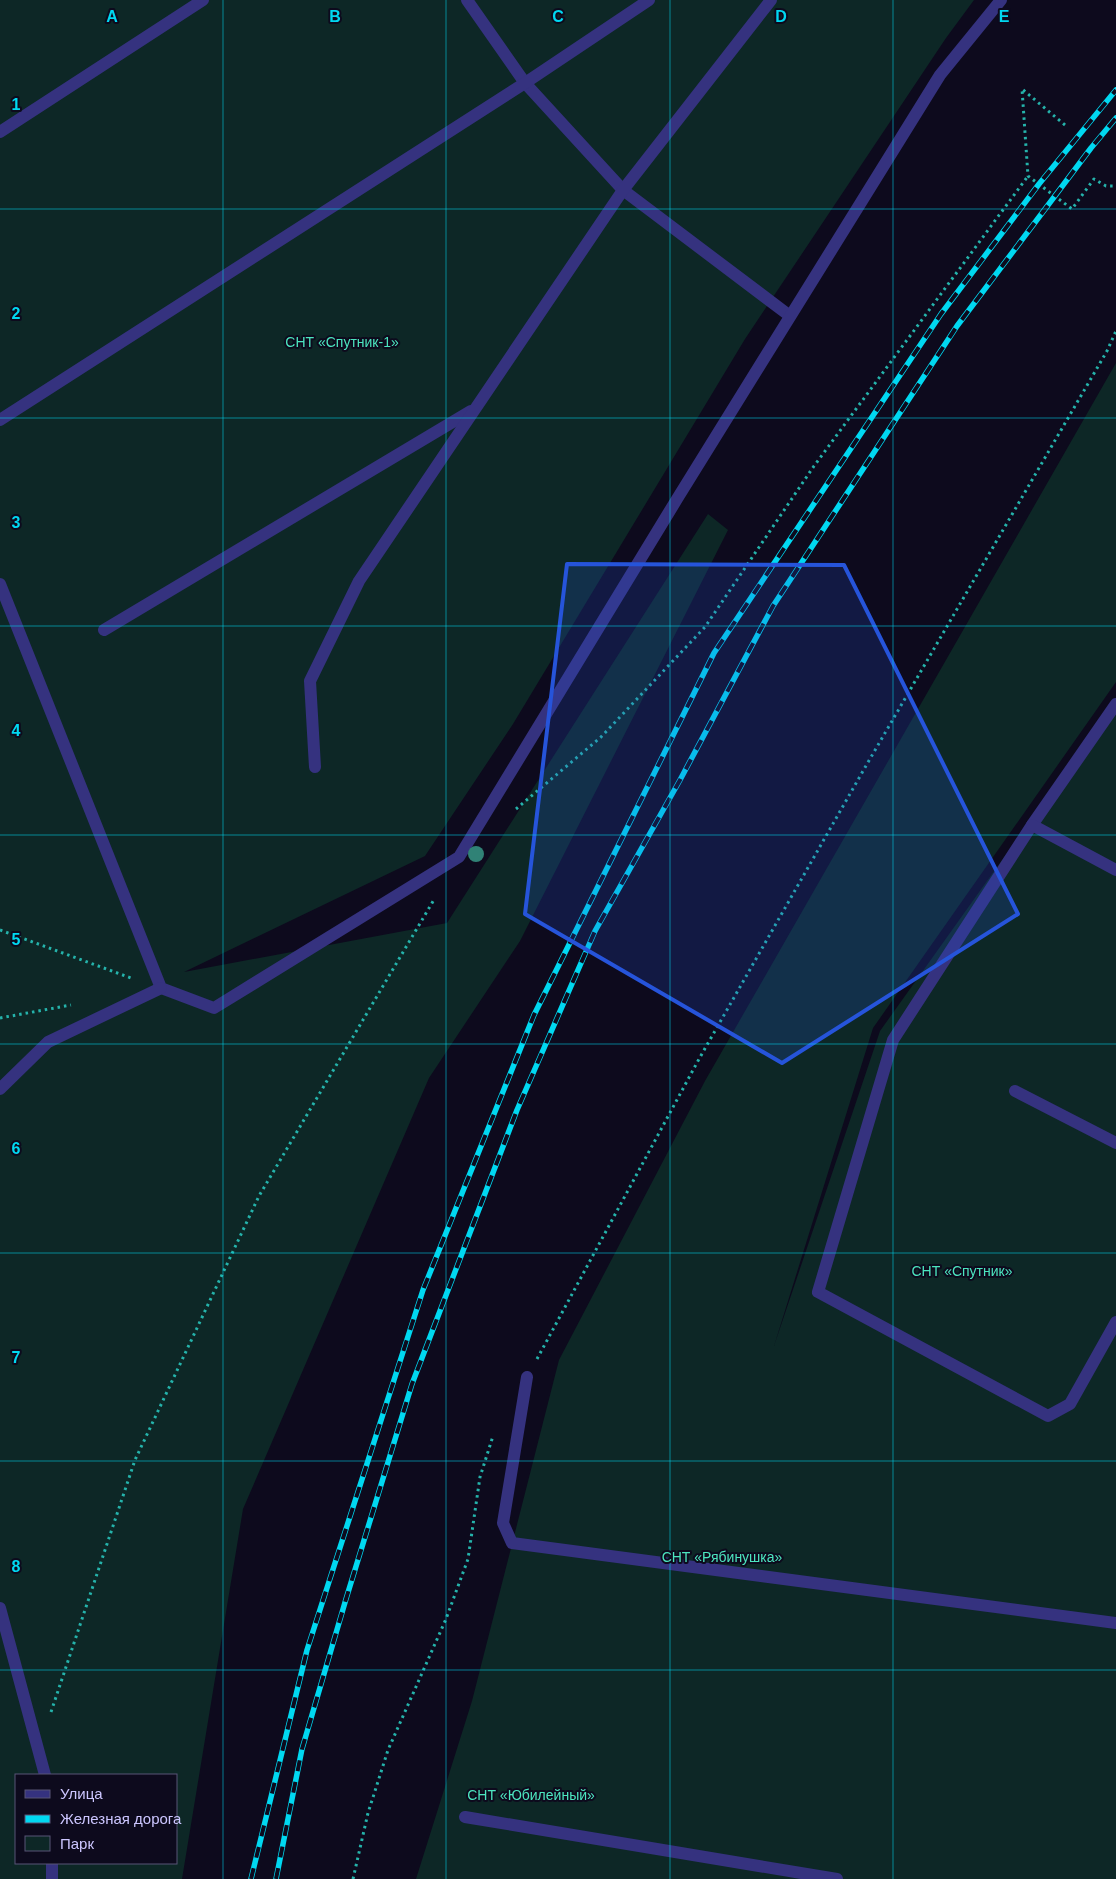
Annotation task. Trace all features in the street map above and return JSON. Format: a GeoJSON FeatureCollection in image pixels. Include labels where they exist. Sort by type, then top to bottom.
{"type":"FeatureCollection","features":[{"type":"Feature","properties":{"kind":"street"},"geometry":{"type":"LineString","coordinates":[[0,132],[203,0]]}},
{"type":"Feature","properties":{"kind":"street"},"geometry":{"type":"LineString","coordinates":[[467,0],[525,82],[623,190],[790,316]]}},
{"type":"Feature","properties":{"kind":"street"},"geometry":{"type":"LineString","coordinates":[[0,420],[649,0]]}},
{"type":"Feature","properties":{"kind":"street"},"geometry":{"type":"LineString","coordinates":[[315,767],[310,682],[359,581],[623,190],[771,0]]}},
{"type":"Feature","properties":{"kind":"street"},"geometry":{"type":"LineString","coordinates":[[0,1089],[48,1042],[160,988],[214,1008],[459,857],[790,316],[940,75],[1001,0]]}},
{"type":"Feature","properties":{"kind":"street"},"geometry":{"type":"LineString","coordinates":[[104,630],[475,409]]}},
{"type":"Feature","properties":{"kind":"street"},"geometry":{"type":"LineString","coordinates":[[0,584],[160,988]]}},
{"type":"Feature","properties":{"kind":"street"},"geometry":{"type":"LineString","coordinates":[[1116,704],[1032,824],[893,1040],[818,1292],[1048,1416],[1070,1404],[1116,1322]]}},
{"type":"Feature","properties":{"kind":"street"},"geometry":{"type":"LineString","coordinates":[[1032,824],[1116,870]]}},
{"type":"Feature","properties":{"kind":"street"},"geometry":{"type":"LineString","coordinates":[[1015,1091],[1116,1143]]}},
{"type":"Feature","properties":{"kind":"street"},"geometry":{"type":"LineString","coordinates":[[528,1377],[503,1523],[512,1543],[1116,1623]]}},
{"type":"Feature","properties":{"kind":"street"},"geometry":{"type":"LineString","coordinates":[[0,1608],[45,1774]]}},
{"type":"Feature","properties":{"kind":"street"},"geometry":{"type":"LineString","coordinates":[[465,1817],[837,1879]]}},
{"type":"Feature","properties":{"kind":"street"},"geometry":{"type":"LineString","coordinates":[[52,1864],[52,1879]]}},
{"type":"Feature","properties":{"kind":"path"},"geometry":{"type":"LineString","coordinates":[[511,813],[601,737],[705,627],[814,466],[1028,176],[1022,89],[1065,125]]}},
{"type":"Feature","properties":{"kind":"path"},"geometry":{"type":"LineString","coordinates":[[1028,176],[1072,209],[1094,179],[1106,186],[1116,186]]}},
{"type":"Feature","properties":{"kind":"path"},"geometry":{"type":"LineString","coordinates":[[528,1377],[699,1059],[867,764],[1107,351],[1116,331]]}},
{"type":"Feature","properties":{"kind":"path"},"geometry":{"type":"LineString","coordinates":[[51,1713],[135,1460],[259,1196],[439,891]]}},
{"type":"Feature","properties":{"kind":"path"},"geometry":{"type":"LineString","coordinates":[[0,930],[160,988]]}},
{"type":"Feature","properties":{"kind":"path"},"geometry":{"type":"LineString","coordinates":[[353,1879],[368,1813],[388,1750],[446,1619],[468,1558],[480,1477],[495,1430]]}},
{"type":"Feature","properties":{"kind":"highlighted area"},"geometry":{"type":"Polygon","coordinates":[[[567,564],[844,565],[1018,914],[782,1063],[525,914],[567,564]]]}},
{"type":"Feature","properties":{"kind":"green space","name":"СНТ «Спутник-1»"},"geometry":{"type":"Polygon","coordinates":[[[0,0],[974,0],[946,38],[745,339],[513,724],[425,856],[184,972],[447,923],[708,514],[728,530],[520,941],[429,1078],[243,1509],[182,1879],[0,1879],[0,0]]]}},
{"type":"Feature","properties":{"kind":"green space"},"geometry":{"type":"Polygon","coordinates":[[[1116,363],[1116,682],[873,1028],[774,1346],[880,1031],[1116,700],[1116,1879],[416,1879],[472,1701],[559,1360],[705,1081],[1116,363]]]}},
{"type":"Feature","properties":{"kind":"railway"},"geometry":{"type":"LineString","coordinates":[[251,1879],[307,1650],[423,1290],[534,1015],[714,653],[941,314],[1039,184],[1116,90]]}},
{"type":"Feature","properties":{"kind":"railway"},"geometry":{"type":"LineString","coordinates":[[276,1879],[302,1749],[412,1384],[517,1110],[595,931],[680,780],[773,606],[957,326],[1091,148],[1116,118]]}},
{"type":"Feature","properties":{"kind":"park label","name":"СНТ «Спутник»"},"geometry":{"type":"Point","coordinates":[962,1271]}},
{"type":"Feature","properties":{"kind":"park label","name":"СНТ «Рябинушка»"},"geometry":{"type":"Point","coordinates":[722,1557]}},
{"type":"Feature","properties":{"kind":"park label","name":"СНТ «Юбилейный»"},"geometry":{"type":"Point","coordinates":[531,1795]}}]}
